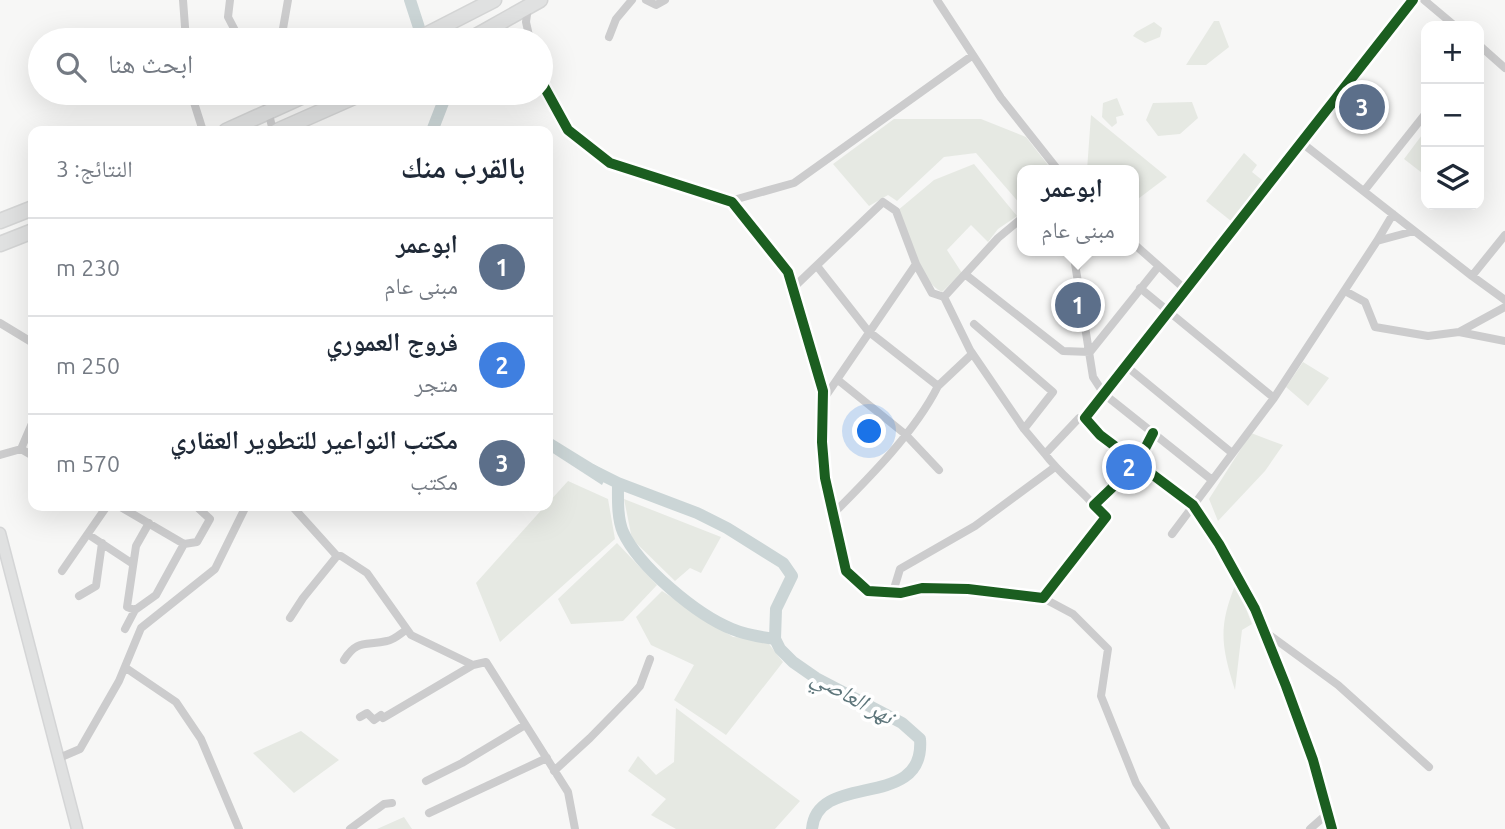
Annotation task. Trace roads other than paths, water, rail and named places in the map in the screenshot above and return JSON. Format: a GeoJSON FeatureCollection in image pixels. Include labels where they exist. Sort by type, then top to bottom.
{"type":"FeatureCollection","features":[{"type":"Feature","properties":{"kind":"highway"},"geometry":{"type":"LineString","coordinates":[[440,28],[494,0]]}},
{"type":"Feature","properties":{"kind":"highway"},"geometry":{"type":"LineString","coordinates":[[491,28],[534,4]]}},
{"type":"Feature","properties":{"kind":"highway"},"geometry":{"type":"LineString","coordinates":[[238,126],[285,105]]}},
{"type":"Feature","properties":{"kind":"highway"},"geometry":{"type":"LineString","coordinates":[[287,126],[335,105]]}},
{"type":"Feature","properties":{"kind":"highway"},"geometry":{"type":"LineString","coordinates":[[0,221],[28,210]]}},
{"type":"Feature","properties":{"kind":"highway"},"geometry":{"type":"LineString","coordinates":[[0,244],[28,233]]}},
{"type":"Feature","properties":{"kind":"street"},"geometry":{"type":"LineString","coordinates":[[183,0],[185,28]]}},
{"type":"Feature","properties":{"kind":"street"},"geometry":{"type":"LineString","coordinates":[[230,0],[228,17],[234,28]]}},
{"type":"Feature","properties":{"kind":"street"},"geometry":{"type":"LineString","coordinates":[[283,28],[288,0]]}},
{"type":"Feature","properties":{"kind":"street"},"geometry":{"type":"LineString","coordinates":[[609,37],[615,19],[632,0]]}},
{"type":"Feature","properties":{"kind":"street"},"geometry":{"type":"LineString","coordinates":[[646,0],[656,5],[665,0]]}},
{"type":"Feature","properties":{"kind":"street"},"geometry":{"type":"LineString","coordinates":[[937,0],[1000,99],[1054,165]]}},
{"type":"Feature","properties":{"kind":"street"},"geometry":{"type":"LineString","coordinates":[[1085,418],[1413,0]]}},
{"type":"Feature","properties":{"kind":"street"},"geometry":{"type":"LineString","coordinates":[[1424,0],[1449,21]]}},
{"type":"Feature","properties":{"kind":"street"},"geometry":{"type":"LineString","coordinates":[[527,28],[526,22],[534,4]]}},
{"type":"Feature","properties":{"kind":"street"},"geometry":{"type":"LineString","coordinates":[[1484,50],[1505,68]]}},
{"type":"Feature","properties":{"kind":"street"},"geometry":{"type":"LineString","coordinates":[[730,201],[794,183],[973,55]]}},
{"type":"Feature","properties":{"kind":"street"},"geometry":{"type":"LineString","coordinates":[[553,102],[568,130],[610,163],[730,201],[760,234],[788,272],[823,391],[822,442],[825,478],[846,571],[868,592],[922,588],[968,589],[1042,597],[1073,614],[1108,649],[1101,696],[1136,783],[1166,829]]}},
{"type":"Feature","properties":{"kind":"street"},"geometry":{"type":"LineString","coordinates":[[195,105],[201,126]]}},
{"type":"Feature","properties":{"kind":"street"},"geometry":{"type":"LineString","coordinates":[[267,105],[273,126]]}},
{"type":"Feature","properties":{"kind":"street"},"geometry":{"type":"LineString","coordinates":[[1364,191],[1421,119]]}},
{"type":"Feature","properties":{"kind":"street"},"geometry":{"type":"LineString","coordinates":[[1302,143],[1505,300]]}},
{"type":"Feature","properties":{"kind":"street"},"geometry":{"type":"LineString","coordinates":[[793,288],[883,202],[896,211],[916,264],[932,293],[944,298],[972,354],[1024,429],[1055,467],[1078,486],[1106,517],[1042,597]]}},
{"type":"Feature","properties":{"kind":"street"},"geometry":{"type":"LineString","coordinates":[[1172,534],[1274,398],[1393,214]]}},
{"type":"Feature","properties":{"kind":"street"},"geometry":{"type":"LineString","coordinates":[[944,298],[998,237],[1017,222]]}},
{"type":"Feature","properties":{"kind":"street"},"geometry":{"type":"LineString","coordinates":[[1377,241],[1414,230]]}},
{"type":"Feature","properties":{"kind":"street"},"geometry":{"type":"LineString","coordinates":[[1472,276],[1505,235]]}},
{"type":"Feature","properties":{"kind":"street"},"geometry":{"type":"LineString","coordinates":[[1139,249],[1186,290]]}},
{"type":"Feature","properties":{"kind":"street"},"geometry":{"type":"LineString","coordinates":[[1074,256],[1094,377],[1104,394],[1212,480]]}},
{"type":"Feature","properties":{"kind":"street"},"geometry":{"type":"LineString","coordinates":[[1076,268],[1084,256]]}},
{"type":"Feature","properties":{"kind":"street"},"geometry":{"type":"LineString","coordinates":[[823,400],[916,264]]}},
{"type":"Feature","properties":{"kind":"street"},"geometry":{"type":"LineString","coordinates":[[817,266],[868,331],[938,386]]}},
{"type":"Feature","properties":{"kind":"street"},"geometry":{"type":"LineString","coordinates":[[1090,352],[1158,267]]}},
{"type":"Feature","properties":{"kind":"street"},"geometry":{"type":"LineString","coordinates":[[966,275],[1063,351],[1090,352]]}},
{"type":"Feature","properties":{"kind":"street"},"geometry":{"type":"LineString","coordinates":[[1140,288],[1274,398]]}},
{"type":"Feature","properties":{"kind":"street"},"geometry":{"type":"LineString","coordinates":[[1345,291],[1365,302],[1375,327],[1428,336],[1459,332],[1505,341]]}},
{"type":"Feature","properties":{"kind":"street"},"geometry":{"type":"LineString","coordinates":[[1459,332],[1505,307]]}},
{"type":"Feature","properties":{"kind":"street"},"geometry":{"type":"LineString","coordinates":[[0,323],[28,341]]}},
{"type":"Feature","properties":{"kind":"street"},"geometry":{"type":"LineString","coordinates":[[974,324],[1054,392],[1024,429]]}},
{"type":"Feature","properties":{"kind":"street"},"geometry":{"type":"LineString","coordinates":[[832,515],[876,472],[938,386],[972,354]]}},
{"type":"Feature","properties":{"kind":"street"},"geometry":{"type":"LineString","coordinates":[[1126,366],[1232,453]]}},
{"type":"Feature","properties":{"kind":"street"},"geometry":{"type":"LineString","coordinates":[[838,380],[905,434],[939,470]]}},
{"type":"Feature","properties":{"kind":"street"},"geometry":{"type":"LineString","coordinates":[[1045,454],[1079,418],[1085,418],[1100,435],[1193,505],[1219,544],[1255,609],[1313,760],[1332,829]]}},
{"type":"Feature","properties":{"kind":"street"},"geometry":{"type":"LineString","coordinates":[[21,449],[28,433]]}},
{"type":"Feature","properties":{"kind":"street"},"geometry":{"type":"LineString","coordinates":[[1094,505],[1137,464],[1153,433]]}},
{"type":"Feature","properties":{"kind":"street"},"geometry":{"type":"LineString","coordinates":[[0,454],[21,449],[28,453]]}},
{"type":"Feature","properties":{"kind":"street"},"geometry":{"type":"LineString","coordinates":[[893,592],[901,569],[975,526],[1055,467]]}},
{"type":"Feature","properties":{"kind":"street"},"geometry":{"type":"LineString","coordinates":[[62,571],[104,511]]}},
{"type":"Feature","properties":{"kind":"street"},"geometry":{"type":"LineString","coordinates":[[128,511],[184,544],[197,542],[210,519],[201,511]]}},
{"type":"Feature","properties":{"kind":"street"},"geometry":{"type":"LineString","coordinates":[[60,758],[80,749],[126,668],[141,628],[215,569],[244,511]]}},
{"type":"Feature","properties":{"kind":"street"},"geometry":{"type":"LineString","coordinates":[[296,511],[337,556],[366,573],[407,630],[473,665]]}},
{"type":"Feature","properties":{"kind":"street"},"geometry":{"type":"LineString","coordinates":[[135,610],[127,607],[136,546],[149,523]]}},
{"type":"Feature","properties":{"kind":"street"},"geometry":{"type":"LineString","coordinates":[[0,533],[77,829]]}},
{"type":"Feature","properties":{"kind":"street"},"geometry":{"type":"LineString","coordinates":[[89,534],[134,564]]}},
{"type":"Feature","properties":{"kind":"street"},"geometry":{"type":"LineString","coordinates":[[79,596],[96,586],[102,543]]}},
{"type":"Feature","properties":{"kind":"street"},"geometry":{"type":"LineString","coordinates":[[125,629],[135,610],[156,596],[184,544]]}},
{"type":"Feature","properties":{"kind":"street"},"geometry":{"type":"LineString","coordinates":[[290,618],[337,556]]}},
{"type":"Feature","properties":{"kind":"street"},"geometry":{"type":"LineString","coordinates":[[344,660],[351,649],[360,644],[390,641],[407,630]]}},
{"type":"Feature","properties":{"kind":"street"},"geometry":{"type":"LineString","coordinates":[[1264,631],[1338,685],[1429,767]]}},
{"type":"Feature","properties":{"kind":"street"},"geometry":{"type":"LineString","coordinates":[[554,771],[640,686],[650,659]]}},
{"type":"Feature","properties":{"kind":"street"},"geometry":{"type":"LineString","coordinates":[[360,717],[367,713],[374,720],[381,715],[383,718],[473,665],[486,662],[568,792],[575,829]]}},
{"type":"Feature","properties":{"kind":"street"},"geometry":{"type":"LineString","coordinates":[[126,668],[176,702],[201,739],[239,829]]}},
{"type":"Feature","properties":{"kind":"street"},"geometry":{"type":"LineString","coordinates":[[426,781],[525,725]]}},
{"type":"Feature","properties":{"kind":"street"},"geometry":{"type":"LineString","coordinates":[[429,813],[547,758]]}},
{"type":"Feature","properties":{"kind":"street"},"geometry":{"type":"LineString","coordinates":[[350,829],[384,804],[391,803]]}},
{"type":"Feature","properties":{"kind":"street"},"geometry":{"type":"LineString","coordinates":[[1310,829],[1327,814]]}},
{"type":"Feature","properties":{"kind":"waterway","name":"نهر العاصي"},"geometry":{"type":"LineString","coordinates":[[410,0],[419,28]]}},
{"type":"Feature","properties":{"kind":"waterway","name":"نهر العاصي"},"geometry":{"type":"LineString","coordinates":[[434,126],[442,105]]}},
{"type":"Feature","properties":{"kind":"waterway","name":"نهر العاصي"},"geometry":{"type":"LineString","coordinates":[[592,470],[618,483],[697,513],[727,528],[783,563],[792,576],[776,609],[775,639],[780,649],[816,678],[902,723],[920,739],[917,761],[906,776],[890,784],[832,800],[818,811],[812,829]]}},
{"type":"Feature","properties":{"kind":"waterway"},"geometry":{"type":"LineString","coordinates":[[618,483],[619,514],[623,532],[631,546],[655,574],[686,601],[718,622],[743,633],[775,639]]}},
{"type":"Feature","properties":{"kind":"place","name":"مكتب النواعير للتطوير العقاري"},"geometry":{"type":"Point","coordinates":[1362,107]}},
{"type":"Feature","properties":{"kind":"place","name":"ابوعمر"},"geometry":{"type":"Point","coordinates":[1078,305]}},
{"type":"Feature","properties":{"kind":"place","name":"فروج العموري"},"geometry":{"type":"Point","coordinates":[1129,467]}}]}
